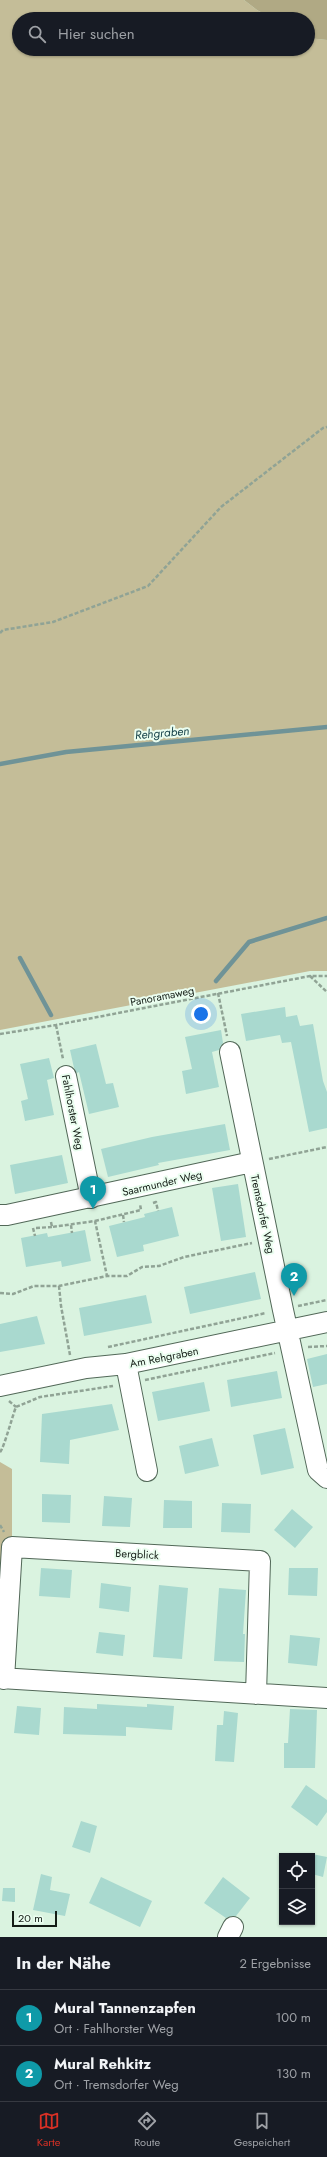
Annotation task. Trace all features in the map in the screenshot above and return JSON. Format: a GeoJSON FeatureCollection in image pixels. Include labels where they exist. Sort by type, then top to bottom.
{"type":"FeatureCollection","features":[{"type":"Feature","properties":{"kind":"street","name":"Tremsdorfer Weg"},"geometry":{"type":"LineString","coordinates":[[230,1052],[282,1310],[318,1470],[327,1478]]}},
{"type":"Feature","properties":{"kind":"street","name":"Fahlhorster Weg"},"geometry":{"type":"LineString","coordinates":[[66,1076],[91,1198]]}},
{"type":"Feature","properties":{"kind":"street","name":"Saarmunder Weg"},"geometry":{"type":"LineString","coordinates":[[0,1215],[7,1215],[91,1198],[139,1196],[252,1162]]}},
{"type":"Feature","properties":{"kind":"street","name":"Am Rehgraben"},"geometry":{"type":"LineString","coordinates":[[0,1386],[86,1368],[126,1364],[327,1322]]}},
{"type":"Feature","properties":{"kind":"street"},"geometry":{"type":"LineString","coordinates":[[126,1364],[147,1471]]}},
{"type":"Feature","properties":{"kind":"street","name":"Bergblick"},"geometry":{"type":"LineString","coordinates":[[256,1694],[260,1560],[12,1547],[2,1678],[256,1694],[327,1698]]}},
{"type":"Feature","properties":{"kind":"path"},"geometry":{"type":"LineString","coordinates":[[0,633],[3,630],[53,622],[148,586],[221,507],[323,428],[327,428]]}},
{"type":"Feature","properties":{"kind":"path"},"geometry":{"type":"LineString","coordinates":[[310,976],[327,992]]}},
{"type":"Feature","properties":{"kind":"path","name":"Panoramaweg"},"geometry":{"type":"LineString","coordinates":[[0,1034],[56,1025],[310,976],[327,976]]}},
{"type":"Feature","properties":{"kind":"path"},"geometry":{"type":"LineString","coordinates":[[218,993],[230,1052]]}},
{"type":"Feature","properties":{"kind":"path","name":"Fahlhorster Weg"},"geometry":{"type":"LineString","coordinates":[[56,1025],[66,1076]]}},
{"type":"Feature","properties":{"kind":"path"},"geometry":{"type":"LineString","coordinates":[[252,1162],[327,1147]]}},
{"type":"Feature","properties":{"kind":"path"},"geometry":{"type":"LineString","coordinates":[[139,1196],[156,1202],[158,1211]]}},
{"type":"Feature","properties":{"kind":"path"},"geometry":{"type":"LineString","coordinates":[[47,1207],[52,1227],[71,1225],[96,1221],[142,1210],[139,1196]]}},
{"type":"Feature","properties":{"kind":"path"},"geometry":{"type":"LineString","coordinates":[[123,1215],[124,1222]]}},
{"type":"Feature","properties":{"kind":"path"},"geometry":{"type":"LineString","coordinates":[[96,1221],[107,1276]]}},
{"type":"Feature","properties":{"kind":"path"},"geometry":{"type":"LineString","coordinates":[[71,1225],[72,1233]]}},
{"type":"Feature","properties":{"kind":"path"},"geometry":{"type":"LineString","coordinates":[[33,1228],[35,1236]]}},
{"type":"Feature","properties":{"kind":"path"},"geometry":{"type":"LineString","coordinates":[[0,1293],[13,1294],[34,1286],[59,1286],[107,1276],[127,1276],[142,1267],[159,1266],[184,1257],[248,1244]]}},
{"type":"Feature","properties":{"kind":"path"},"geometry":{"type":"LineString","coordinates":[[59,1286],[70,1355]]}},
{"type":"Feature","properties":{"kind":"path"},"geometry":{"type":"LineString","coordinates":[[101,1349],[327,1300]]}},
{"type":"Feature","properties":{"kind":"path"},"geometry":{"type":"LineString","coordinates":[[63,1357],[78,1354]]}},
{"type":"Feature","properties":{"kind":"path"},"geometry":{"type":"LineString","coordinates":[[0,1452],[4,1449],[9,1423],[16,1407]]}},
{"type":"Feature","properties":{"kind":"shaded area"},"geometry":{"type":"Polygon","coordinates":[[[0,0],[244,0],[261,12],[12,12],[12,56],[315,56],[315,39],[327,40],[327,971],[310,971],[0,1030],[0,0]]]}},
{"type":"Feature","properties":{"kind":"shaded area"},"geometry":{"type":"Polygon","coordinates":[[[244,0],[327,0],[327,40],[315,39],[315,12],[261,12],[244,0]]]}},
{"type":"Feature","properties":{"kind":"shaded area"},"geometry":{"type":"Polygon","coordinates":[[[0,1462],[12,1469],[12,1547],[0,1678],[0,1462]]]}},
{"type":"Feature","properties":{"kind":"building"},"geometry":{"type":"Polygon","coordinates":[[[285,1007],[286,1017],[297,1015],[300,1026],[313,1024],[323,1081],[327,1092],[327,1128],[309,1132],[291,1042],[282,1043],[280,1035],[246,1041],[241,1014],[285,1007]]]}},
{"type":"Feature","properties":{"kind":"building"},"geometry":{"type":"Polygon","coordinates":[[[221,1030],[223,1043],[219,1050],[212,1052],[219,1087],[186,1094],[182,1071],[192,1069],[185,1037],[221,1030]]]}},
{"type":"Feature","properties":{"kind":"building"},"geometry":{"type":"Polygon","coordinates":[[[96,1044],[106,1084],[113,1083],[119,1107],[89,1114],[79,1072],[77,1073],[74,1068],[70,1050],[96,1044]]]}},
{"type":"Feature","properties":{"kind":"building"},"geometry":{"type":"Polygon","coordinates":[[[49,1058],[54,1078],[47,1080],[54,1115],[25,1121],[21,1101],[28,1099],[20,1064],[49,1058]]]}},
{"type":"Feature","properties":{"kind":"building"},"geometry":{"type":"Polygon","coordinates":[[[225,1124],[230,1150],[158,1163],[159,1165],[108,1177],[101,1149],[152,1137],[225,1124]]]}},
{"type":"Feature","properties":{"kind":"building"},"geometry":{"type":"Polygon","coordinates":[[[62,1155],[68,1183],[15,1194],[10,1165],[62,1155]]]}},
{"type":"Feature","properties":{"kind":"building"},"geometry":{"type":"Polygon","coordinates":[[[238,1184],[246,1237],[221,1241],[212,1188],[238,1184]]]}},
{"type":"Feature","properties":{"kind":"building"},"geometry":{"type":"Polygon","coordinates":[[[172,1207],[179,1236],[143,1245],[144,1251],[117,1257],[109,1226],[145,1217],[144,1214],[172,1207]]]}},
{"type":"Feature","properties":{"kind":"building"},"geometry":{"type":"Polygon","coordinates":[[[85,1230],[91,1261],[62,1267],[61,1261],[26,1267],[21,1238],[47,1233],[48,1237],[85,1230]]]}},
{"type":"Feature","properties":{"kind":"building"},"geometry":{"type":"Polygon","coordinates":[[[255,1272],[261,1299],[190,1314],[184,1287],[255,1272]]]}},
{"type":"Feature","properties":{"kind":"building"},"geometry":{"type":"Polygon","coordinates":[[[146,1295],[152,1323],[84,1336],[79,1308],[146,1295]]]}},
{"type":"Feature","properties":{"kind":"building"},"geometry":{"type":"Polygon","coordinates":[[[37,1316],[45,1344],[0,1352],[0,1324],[37,1316]]]}},
{"type":"Feature","properties":{"kind":"building"},"geometry":{"type":"Polygon","coordinates":[[[327,1354],[327,1384],[313,1387],[307,1359],[327,1354]]]}},
{"type":"Feature","properties":{"kind":"building"},"geometry":{"type":"Polygon","coordinates":[[[277,1371],[282,1398],[231,1407],[227,1380],[277,1371]]]}},
{"type":"Feature","properties":{"kind":"building"},"geometry":{"type":"Polygon","coordinates":[[[204,1382],[210,1411],[158,1421],[152,1392],[204,1382]]]}},
{"type":"Feature","properties":{"kind":"building"},"geometry":{"type":"Polygon","coordinates":[[[112,1404],[119,1430],[70,1440],[69,1464],[40,1462],[42,1414],[112,1404]]]}},
{"type":"Feature","properties":{"kind":"building"},"geometry":{"type":"Polygon","coordinates":[[[285,1428],[294,1468],[261,1475],[253,1435],[285,1428]]]}},
{"type":"Feature","properties":{"kind":"building"},"geometry":{"type":"Polygon","coordinates":[[[212,1438],[219,1466],[185,1474],[179,1446],[212,1438]]]}},
{"type":"Feature","properties":{"kind":"building"},"geometry":{"type":"Polygon","coordinates":[[[42,1494],[71,1495],[70,1523],[42,1522],[42,1494]]]}},
{"type":"Feature","properties":{"kind":"building"},"geometry":{"type":"Polygon","coordinates":[[[104,1496],[132,1498],[130,1527],[102,1526],[104,1496]]]}},
{"type":"Feature","properties":{"kind":"building"},"geometry":{"type":"Polygon","coordinates":[[[164,1500],[192,1501],[192,1528],[163,1528],[164,1500]]]}},
{"type":"Feature","properties":{"kind":"building"},"geometry":{"type":"Polygon","coordinates":[[[222,1503],[251,1504],[250,1533],[221,1532],[222,1503]]]}},
{"type":"Feature","properties":{"kind":"building"},"geometry":{"type":"Polygon","coordinates":[[[292,1509],[313,1527],[295,1548],[274,1530],[292,1509]]]}},
{"type":"Feature","properties":{"kind":"building"},"geometry":{"type":"Polygon","coordinates":[[[41,1568],[72,1570],[70,1598],[39,1596],[41,1568]]]}},
{"type":"Feature","properties":{"kind":"building"},"geometry":{"type":"Polygon","coordinates":[[[289,1568],[318,1568],[317,1596],[288,1595],[289,1568]]]}},
{"type":"Feature","properties":{"kind":"building"},"geometry":{"type":"Polygon","coordinates":[[[101,1583],[131,1587],[129,1612],[99,1608],[101,1583]]]}},
{"type":"Feature","properties":{"kind":"building"},"geometry":{"type":"Polygon","coordinates":[[[159,1585],[188,1588],[182,1659],[153,1657],[159,1585]]]}},
{"type":"Feature","properties":{"kind":"building"},"geometry":{"type":"Polygon","coordinates":[[[219,1588],[246,1590],[243,1634],[245,1634],[244,1662],[214,1661],[219,1588]]]}},
{"type":"Feature","properties":{"kind":"building"},"geometry":{"type":"Polygon","coordinates":[[[99,1632],[125,1635],[123,1656],[96,1653],[99,1632]]]}},
{"type":"Feature","properties":{"kind":"building"},"geometry":{"type":"Polygon","coordinates":[[[290,1635],[320,1638],[317,1666],[288,1663],[290,1635]]]}},
{"type":"Feature","properties":{"kind":"building"},"geometry":{"type":"Polygon","coordinates":[[[97,1704],[147,1707],[147,1704],[174,1706],[172,1730],[126,1727],[126,1736],[63,1734],[64,1707],[97,1709],[97,1704]]]}},
{"type":"Feature","properties":{"kind":"building"},"geometry":{"type":"Polygon","coordinates":[[[17,1706],[41,1708],[39,1735],[14,1733],[17,1706]]]}},
{"type":"Feature","properties":{"kind":"building"},"geometry":{"type":"Polygon","coordinates":[[[290,1709],[317,1710],[315,1768],[284,1768],[284,1743],[288,1743],[290,1709]]]}},
{"type":"Feature","properties":{"kind":"building"},"geometry":{"type":"Polygon","coordinates":[[[224,1711],[238,1713],[234,1762],[215,1761],[217,1725],[223,1725],[224,1711]]]}},
{"type":"Feature","properties":{"kind":"building"},"geometry":{"type":"Polygon","coordinates":[[[306,1785],[327,1800],[327,1812],[317,1826],[291,1807],[306,1785]]]}},
{"type":"Feature","properties":{"kind":"building"},"geometry":{"type":"Polygon","coordinates":[[[81,1821],[97,1826],[90,1853],[72,1847],[81,1821]]]}},
{"type":"Feature","properties":{"kind":"building"},"geometry":{"type":"Polygon","coordinates":[[[315,1855],[327,1857],[323,1877],[315,1875],[315,1855]]]}},
{"type":"Feature","properties":{"kind":"building"},"geometry":{"type":"Polygon","coordinates":[[[41,1874],[52,1877],[50,1890],[70,1894],[65,1916],[33,1910],[41,1874]]]}},
{"type":"Feature","properties":{"kind":"building"},"geometry":{"type":"Polygon","coordinates":[[[101,1877],[152,1901],[140,1927],[89,1903],[101,1877]]]}},
{"type":"Feature","properties":{"kind":"building"},"geometry":{"type":"Polygon","coordinates":[[[223,1877],[250,1898],[236,1916],[226,1918],[204,1903],[223,1877]]]}},
{"type":"Feature","properties":{"kind":"building"},"geometry":{"type":"Polygon","coordinates":[[[3,1888],[15,1888],[15,1902],[2,1901],[3,1888]]]}},
{"type":"Feature","properties":{"kind":"waterway","name":"Rehgraben"},"geometry":{"type":"LineString","coordinates":[[0,764],[66,752],[327,727]]}},
{"type":"Feature","properties":{"kind":"waterway"},"geometry":{"type":"LineString","coordinates":[[216,981],[249,942],[327,918]]}},
{"type":"Feature","properties":{"kind":"waterway"},"geometry":{"type":"LineString","coordinates":[[20,958],[51,1015]]}},
{"type":"Feature","properties":{"kind":"place","name":"Mural Tannenzapfen"},"geometry":{"type":"Point","coordinates":[93,1209]}},
{"type":"Feature","properties":{"kind":"place","name":"Mural Rehkitz"},"geometry":{"type":"Point","coordinates":[294,1296]}}]}
